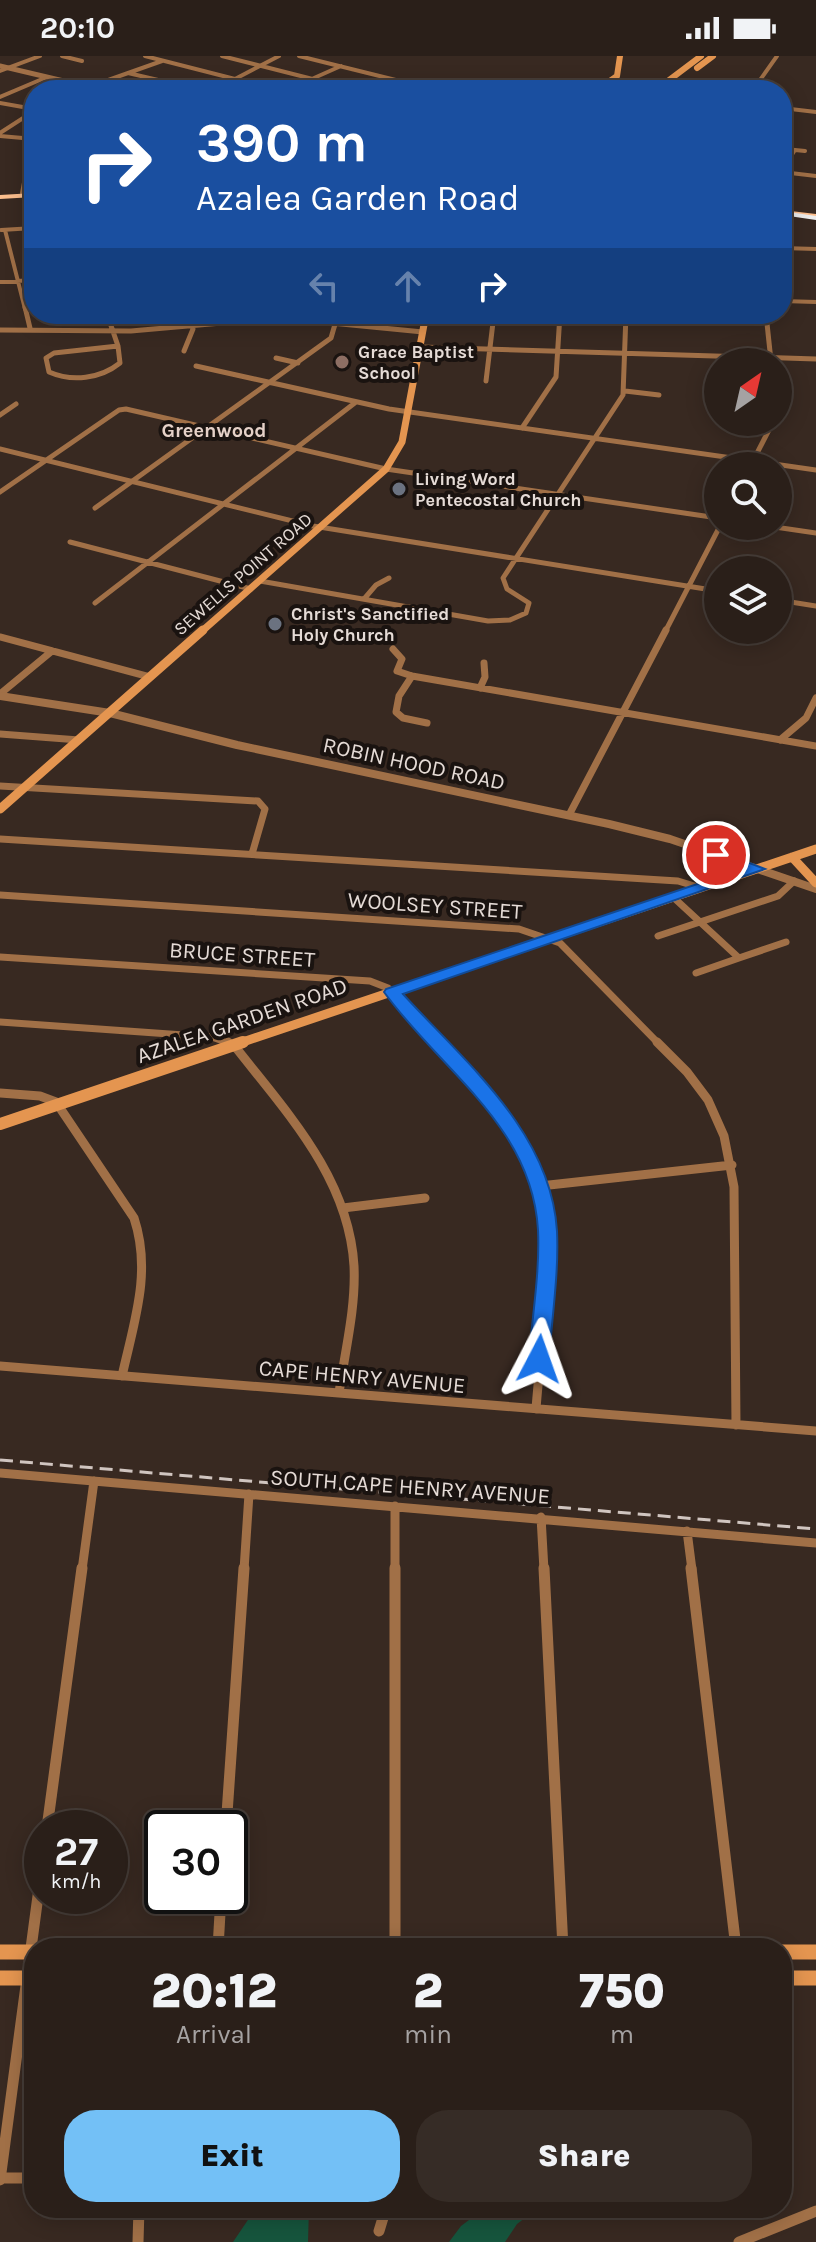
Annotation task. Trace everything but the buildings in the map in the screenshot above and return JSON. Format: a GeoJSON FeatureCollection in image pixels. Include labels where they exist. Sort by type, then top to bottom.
{"type":"FeatureCollection","features":[{"type":"Feature","properties":{"kind":"highway"},"geometry":{"type":"LineString","coordinates":[[792,212],[816,216]]}},
{"type":"Feature","properties":{"kind":"main road"},"geometry":{"type":"LineString","coordinates":[[613,79],[619,72],[620,56]]}},
{"type":"Feature","properties":{"kind":"main road"},"geometry":{"type":"LineString","coordinates":[[669,80],[701,56]]}},
{"type":"Feature","properties":{"kind":"main road"},"geometry":{"type":"LineString","coordinates":[[681,80],[713,56]]}},
{"type":"Feature","properties":{"kind":"main road"},"geometry":{"type":"LineString","coordinates":[[0,196],[22,193]]}},
{"type":"Feature","properties":{"kind":"main road"},"geometry":{"type":"LineString","coordinates":[[0,196],[24,195]]}},
{"type":"Feature","properties":{"kind":"main road","name":"SEWELLS POINT ROAD"},"geometry":{"type":"LineString","coordinates":[[0,809],[386,469],[402,442],[424,324]]}},
{"type":"Feature","properties":{"kind":"main road","name":"AZALEA GARDEN ROAD"},"geometry":{"type":"LineString","coordinates":[[0,1124],[816,849]]}},
{"type":"Feature","properties":{"kind":"main road"},"geometry":{"type":"LineString","coordinates":[[716,855],[725,865],[718,882]]}},
{"type":"Feature","properties":{"kind":"main road"},"geometry":{"type":"LineString","coordinates":[[792,857],[816,886]]}},
{"type":"Feature","properties":{"kind":"main road"},"geometry":{"type":"LineString","coordinates":[[0,1952],[24,1952]]}},
{"type":"Feature","properties":{"kind":"main road"},"geometry":{"type":"LineString","coordinates":[[792,1952],[816,1952]]}},
{"type":"Feature","properties":{"kind":"main road"},"geometry":{"type":"LineString","coordinates":[[0,1978],[24,1978]]}},
{"type":"Feature","properties":{"kind":"main road"},"geometry":{"type":"LineString","coordinates":[[792,1978],[816,1978]]}},
{"type":"Feature","properties":{"kind":"street"},"geometry":{"type":"LineString","coordinates":[[8,68],[40,56]]}},
{"type":"Feature","properties":{"kind":"street"},"geometry":{"type":"LineString","coordinates":[[62,56],[82,61]]}},
{"type":"Feature","properties":{"kind":"street"},"geometry":{"type":"LineString","coordinates":[[145,56],[240,80]]}},
{"type":"Feature","properties":{"kind":"street"},"geometry":{"type":"LineString","coordinates":[[222,56],[316,80]]}},
{"type":"Feature","properties":{"kind":"street"},"geometry":{"type":"LineString","coordinates":[[236,79],[279,56]]}},
{"type":"Feature","properties":{"kind":"street"},"geometry":{"type":"LineString","coordinates":[[299,56],[397,80]]}},
{"type":"Feature","properties":{"kind":"street"},"geometry":{"type":"LineString","coordinates":[[760,80],[777,56]]}},
{"type":"Feature","properties":{"kind":"street"},"geometry":{"type":"LineString","coordinates":[[108,80],[163,61]]}},
{"type":"Feature","properties":{"kind":"street"},"geometry":{"type":"LineString","coordinates":[[312,79],[341,66]]}},
{"type":"Feature","properties":{"kind":"street"},"geometry":{"type":"LineString","coordinates":[[0,68],[59,80]]}},
{"type":"Feature","properties":{"kind":"street"},"geometry":{"type":"LineString","coordinates":[[128,73],[158,80]]}},
{"type":"Feature","properties":{"kind":"street"},"geometry":{"type":"LineString","coordinates":[[40,80],[47,77]]}},
{"type":"Feature","properties":{"kind":"street"},"geometry":{"type":"LineString","coordinates":[[613,79],[618,80]]}},
{"type":"Feature","properties":{"kind":"street"},"geometry":{"type":"LineString","coordinates":[[0,97],[24,87]]}},
{"type":"Feature","properties":{"kind":"street"},"geometry":{"type":"LineString","coordinates":[[0,103],[24,108]]}},
{"type":"Feature","properties":{"kind":"street"},"geometry":{"type":"LineString","coordinates":[[792,109],[816,112]]}},
{"type":"Feature","properties":{"kind":"street"},"geometry":{"type":"LineString","coordinates":[[0,135],[24,117]]}},
{"type":"Feature","properties":{"kind":"street"},"geometry":{"type":"LineString","coordinates":[[0,135],[24,138]]}},
{"type":"Feature","properties":{"kind":"street"},"geometry":{"type":"LineString","coordinates":[[792,150],[805,151]]}},
{"type":"Feature","properties":{"kind":"street"},"geometry":{"type":"LineString","coordinates":[[792,155],[795,150]]}},
{"type":"Feature","properties":{"kind":"street"},"geometry":{"type":"LineString","coordinates":[[792,172],[816,176]]}},
{"type":"Feature","properties":{"kind":"street"},"geometry":{"type":"LineString","coordinates":[[22,193],[24,187]]}},
{"type":"Feature","properties":{"kind":"street"},"geometry":{"type":"LineString","coordinates":[[24,229],[3,230],[24,304]]}},
{"type":"Feature","properties":{"kind":"street"},"geometry":{"type":"LineString","coordinates":[[792,248],[816,249]]}},
{"type":"Feature","properties":{"kind":"street"},"geometry":{"type":"LineString","coordinates":[[0,282],[24,281]]}},
{"type":"Feature","properties":{"kind":"street"},"geometry":{"type":"LineString","coordinates":[[792,301],[816,302]]}},
{"type":"Feature","properties":{"kind":"street"},"geometry":{"type":"LineString","coordinates":[[29,324],[30,328]]}},
{"type":"Feature","properties":{"kind":"street"},"geometry":{"type":"LineString","coordinates":[[111,324],[118,346],[120,363],[105,373],[65,377],[49,372],[46,358],[54,353],[118,346]]}},
{"type":"Feature","properties":{"kind":"street"},"geometry":{"type":"LineString","coordinates":[[0,330],[113,331],[211,324]]}},
{"type":"Feature","properties":{"kind":"street"},"geometry":{"type":"LineString","coordinates":[[95,508],[331,338],[335,324]]}},
{"type":"Feature","properties":{"kind":"street"},"geometry":{"type":"LineString","coordinates":[[353,324],[423,332]]}},
{"type":"Feature","properties":{"kind":"street"},"geometry":{"type":"LineString","coordinates":[[486,381],[493,324]]}},
{"type":"Feature","properties":{"kind":"street"},"geometry":{"type":"LineString","coordinates":[[522,428],[553,384],[559,324]]}},
{"type":"Feature","properties":{"kind":"street"},"geometry":{"type":"LineString","coordinates":[[260,581],[488,621],[510,620],[526,613],[529,603],[507,589],[503,582],[625,391],[626,324]]}},
{"type":"Feature","properties":{"kind":"street"},"geometry":{"type":"LineString","coordinates":[[767,324],[770,348]]}},
{"type":"Feature","properties":{"kind":"street"},"geometry":{"type":"LineString","coordinates":[[184,351],[193,326]]}},
{"type":"Feature","properties":{"kind":"street"},"geometry":{"type":"LineString","coordinates":[[420,347],[704,357]]}},
{"type":"Feature","properties":{"kind":"street"},"geometry":{"type":"LineString","coordinates":[[276,358],[298,363]]}},
{"type":"Feature","properties":{"kind":"street"},"geometry":{"type":"LineString","coordinates":[[792,360],[816,359]]}},
{"type":"Feature","properties":{"kind":"street"},"geometry":{"type":"LineString","coordinates":[[196,366],[408,412],[704,456]]}},
{"type":"Feature","properties":{"kind":"street"},"geometry":{"type":"LineString","coordinates":[[625,391],[659,395]]}},
{"type":"Feature","properties":{"kind":"street"},"geometry":{"type":"LineString","coordinates":[[95,603],[356,402]]}},
{"type":"Feature","properties":{"kind":"street"},"geometry":{"type":"LineString","coordinates":[[0,415],[16,404]]}},
{"type":"Feature","properties":{"kind":"street"},"geometry":{"type":"LineString","coordinates":[[0,492],[119,410],[129,410],[386,469],[704,516]]}},
{"type":"Feature","properties":{"kind":"street"},"geometry":{"type":"LineString","coordinates":[[0,449],[321,527],[704,589]]}},
{"type":"Feature","properties":{"kind":"street"},"geometry":{"type":"LineString","coordinates":[[792,468],[816,470]]}},
{"type":"Feature","properties":{"kind":"street"},"geometry":{"type":"LineString","coordinates":[[792,530],[816,533]]}},
{"type":"Feature","properties":{"kind":"street"},"geometry":{"type":"LineString","coordinates":[[569,815],[713,540]]}},
{"type":"Feature","properties":{"kind":"street"},"geometry":{"type":"LineString","coordinates":[[70,542],[251,589]]}},
{"type":"Feature","properties":{"kind":"street"},"geometry":{"type":"LineString","coordinates":[[364,599],[376,585],[389,578]]}},
{"type":"Feature","properties":{"kind":"street"},"geometry":{"type":"LineString","coordinates":[[792,602],[816,606]]}},
{"type":"Feature","properties":{"kind":"street"},"geometry":{"type":"LineString","coordinates":[[0,637],[150,677]]}},
{"type":"Feature","properties":{"kind":"street"},"geometry":{"type":"LineString","coordinates":[[393,649],[402,659],[397,671],[412,676],[816,746]]}},
{"type":"Feature","properties":{"kind":"street"},"geometry":{"type":"LineString","coordinates":[[0,695],[52,651]]}},
{"type":"Feature","properties":{"kind":"street"},"geometry":{"type":"LineString","coordinates":[[480,688],[485,677],[484,663]]}},
{"type":"Feature","properties":{"kind":"street"},"geometry":{"type":"LineString","coordinates":[[412,676],[399,696],[396,712],[403,718],[427,723]]}},
{"type":"Feature","properties":{"kind":"street","name":"ROBIN HOOD ROAD"},"geometry":{"type":"LineString","coordinates":[[0,695],[110,713],[225,743],[569,815],[670,839],[816,886]]}},
{"type":"Feature","properties":{"kind":"street"},"geometry":{"type":"LineString","coordinates":[[780,740],[806,718],[816,698]]}},
{"type":"Feature","properties":{"kind":"street"},"geometry":{"type":"LineString","coordinates":[[0,734],[79,740]]}},
{"type":"Feature","properties":{"kind":"street"},"geometry":{"type":"LineString","coordinates":[[0,786],[253,800],[264,805],[252,854]]}},
{"type":"Feature","properties":{"kind":"street"},"geometry":{"type":"LineString","coordinates":[[0,839],[678,881],[701,888]]}},
{"type":"Feature","properties":{"kind":"street"},"geometry":{"type":"LineString","coordinates":[[658,936],[778,896],[794,881]]}},
{"type":"Feature","properties":{"kind":"street","name":"WOOLSEY STREET"},"geometry":{"type":"LineString","coordinates":[[0,895],[519,929],[552,938]]}},
{"type":"Feature","properties":{"kind":"street"},"geometry":{"type":"LineString","coordinates":[[673,897],[739,958]]}},
{"type":"Feature","properties":{"kind":"street"},"geometry":{"type":"LineString","coordinates":[[552,938],[627,1010],[693,1080],[717,1117],[732,1165],[736,1425]]}},
{"type":"Feature","properties":{"kind":"street"},"geometry":{"type":"LineString","coordinates":[[696,973],[786,942]]}},
{"type":"Feature","properties":{"kind":"street","name":"BRUCE STREET"},"geometry":{"type":"LineString","coordinates":[[0,957],[370,981],[392,992]]}},
{"type":"Feature","properties":{"kind":"street"},"geometry":{"type":"LineString","coordinates":[[392,992],[507,1121],[526,1151],[540,1186],[548,1256],[536,1409]]}},
{"type":"Feature","properties":{"kind":"street"},"geometry":{"type":"LineString","coordinates":[[0,1022],[212,1037],[233,1045],[321,1160],[343,1208],[354,1268],[339,1393]]}},
{"type":"Feature","properties":{"kind":"street"},"geometry":{"type":"LineString","coordinates":[[0,1093],[40,1096],[58,1105],[134,1218],[144,1246],[144,1277],[122,1376]]}},
{"type":"Feature","properties":{"kind":"street"},"geometry":{"type":"LineString","coordinates":[[540,1186],[732,1165]]}},
{"type":"Feature","properties":{"kind":"street"},"geometry":{"type":"LineString","coordinates":[[343,1208],[425,1198]]}},
{"type":"Feature","properties":{"kind":"street","name":"CAPE HENRY AVENUE"},"geometry":{"type":"LineString","coordinates":[[0,1366],[816,1431]]}},
{"type":"Feature","properties":{"kind":"street","name":"SOUTH CAPE HENRY AVENUE"},"geometry":{"type":"LineString","coordinates":[[0,1473],[541,1517],[816,1543]]}},
{"type":"Feature","properties":{"kind":"street"},"geometry":{"type":"LineString","coordinates":[[49,1810],[94,1481]]}},
{"type":"Feature","properties":{"kind":"street"},"geometry":{"type":"LineString","coordinates":[[227,1810],[249,1494]]}},
{"type":"Feature","properties":{"kind":"street"},"geometry":{"type":"LineString","coordinates":[[395,1506],[395,1938]]}},
{"type":"Feature","properties":{"kind":"street"},"geometry":{"type":"LineString","coordinates":[[541,1517],[562,1938]]}},
{"type":"Feature","properties":{"kind":"street"},"geometry":{"type":"LineString","coordinates":[[687,1531],[735,1938]]}},
{"type":"Feature","properties":{"kind":"street"},"geometry":{"type":"LineString","coordinates":[[34,1938],[36,1914]]}},
{"type":"Feature","properties":{"kind":"street"},"geometry":{"type":"LineString","coordinates":[[219,1938],[220,1914]]}},
{"type":"Feature","properties":{"kind":"street"},"geometry":{"type":"LineString","coordinates":[[24,2023],[0,2179],[24,2178]]}},
{"type":"Feature","properties":{"kind":"street"},"geometry":{"type":"LineString","coordinates":[[739,2242],[816,2211]]}},
{"type":"Feature","properties":{"kind":"street"},"geometry":{"type":"LineString","coordinates":[[138,2242],[139,2218]]}},
{"type":"Feature","properties":{"kind":"street"},"geometry":{"type":"LineString","coordinates":[[379,2231],[383,2218]]}},
{"type":"Feature","properties":{"kind":"green space"},"geometry":{"type":"Polygon","coordinates":[[[249,2218],[309,2218],[308,2242],[233,2242],[249,2218]]]}},
{"type":"Feature","properties":{"kind":"green space"},"geometry":{"type":"Polygon","coordinates":[[[472,2218],[525,2218],[505,2242],[449,2242],[472,2218]]]}},
{"type":"Feature","properties":{"kind":"railway"},"geometry":{"type":"LineString","coordinates":[[0,1460],[816,1529]]}},
{"type":"Feature","properties":{"kind":"place","name":"Grace Baptist School"},"geometry":{"type":"Point","coordinates":[342,362]}},
{"type":"Feature","properties":{"kind":"place","name":"Living Word Pentecostal Church"},"geometry":{"type":"Point","coordinates":[399,489]}},
{"type":"Feature","properties":{"kind":"place","name":"Christ's Sanctified Holy Church"},"geometry":{"type":"Point","coordinates":[275,624]}},
{"type":"Feature","properties":{"kind":"district","name":"Greenwood"},"geometry":{"type":"Point","coordinates":[214,430]}},
{"type":"Feature","properties":{"kind":"route"},"geometry":{"type":"LineString","coordinates":[[539,1359],[548,1233],[540,1186],[533,1167],[517,1135],[493,1103],[392,992],[757,869],[716,855]]}}]}
